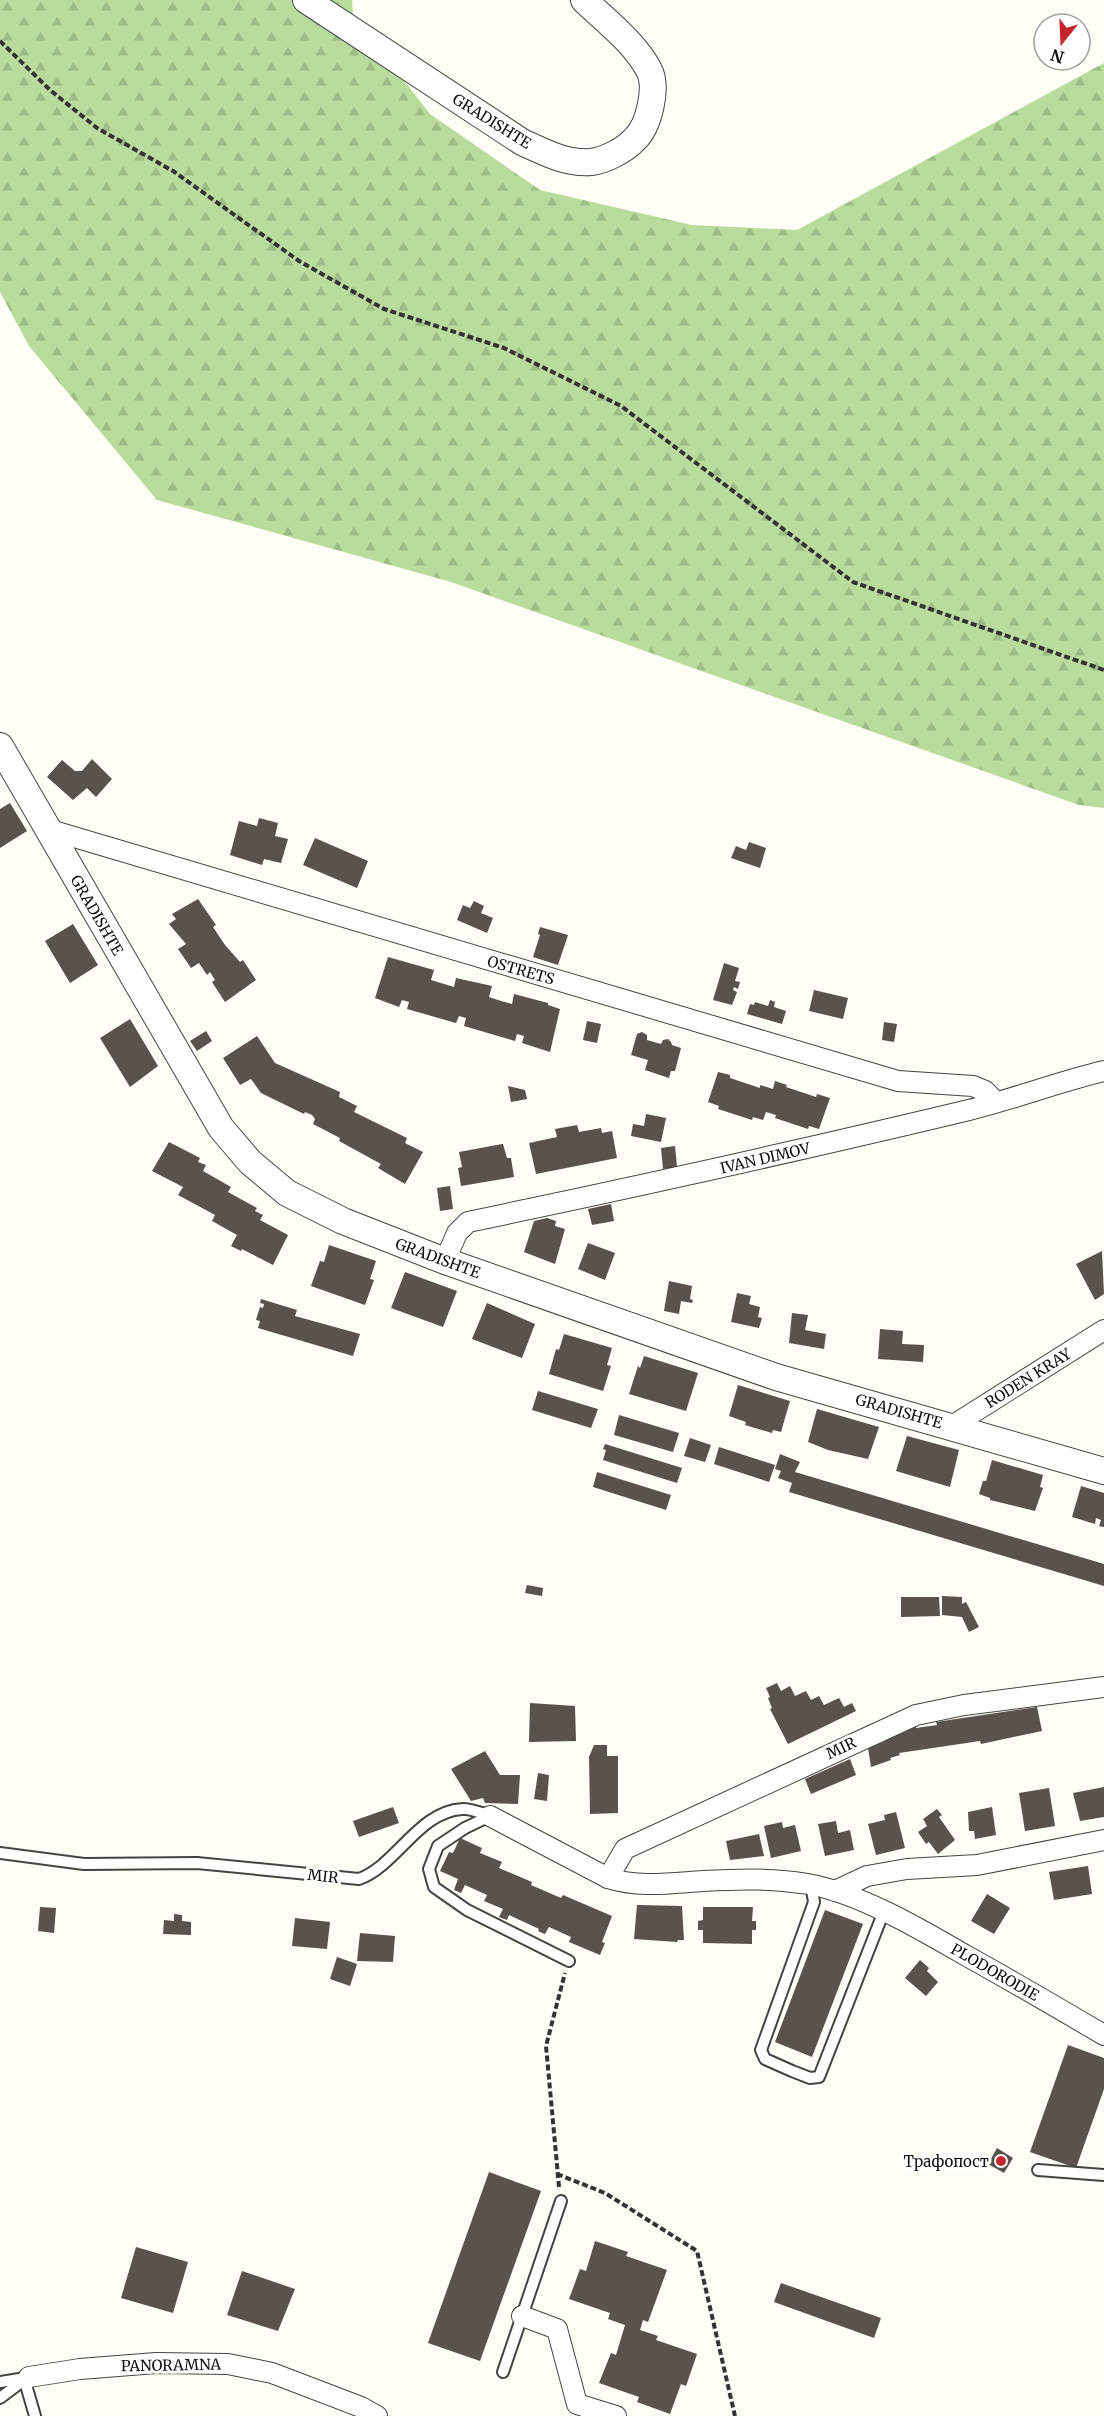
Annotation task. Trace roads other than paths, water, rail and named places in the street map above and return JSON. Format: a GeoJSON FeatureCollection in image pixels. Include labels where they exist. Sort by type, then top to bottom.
{"type":"FeatureCollection","features":[{"type":"Feature","properties":{"kind":"street","name":"GRADISHTE"},"geometry":{"type":"LineString","coordinates":[[306,0],[522,142],[559,159],[592,162],[616,154],[637,138],[648,116],[653,96],[651,72],[637,51],[584,0]]}},
{"type":"Feature","properties":{"kind":"street","name":"GRADISHTE"},"geometry":{"type":"LineString","coordinates":[[0,746],[221,1128],[250,1162],[287,1193],[343,1221],[445,1261],[776,1377],[1104,1471]]}},
{"type":"Feature","properties":{"kind":"street","name":"OSTRETS"},"geometry":{"type":"LineString","coordinates":[[47,830],[898,1081],[973,1086],[985,1091],[995,1101]]}},
{"type":"Feature","properties":{"kind":"street","name":"IVAN DIMOV"},"geometry":{"type":"LineString","coordinates":[[445,1261],[457,1233],[468,1222],[731,1167],[973,1109],[1104,1071]]}},
{"type":"Feature","properties":{"kind":"street","name":"RODEN KRAY"},"geometry":{"type":"LineString","coordinates":[[952,1426],[1104,1330]]}},
{"type":"Feature","properties":{"kind":"street","name":"MIR"},"geometry":{"type":"LineString","coordinates":[[608,1878],[626,1849],[916,1715],[964,1705],[1104,1687]]}},
{"type":"Feature","properties":{"kind":"street","name":"MIR"},"geometry":{"type":"LineString","coordinates":[[490,1816],[608,1878],[622,1883],[729,1879],[785,1880],[834,1891],[884,1911]]}},
{"type":"Feature","properties":{"kind":"street"},"geometry":{"type":"LineString","coordinates":[[834,1891],[867,1876],[906,1869],[977,1865],[1104,1840]]}},
{"type":"Feature","properties":{"kind":"street","name":"PLODORODIE"},"geometry":{"type":"LineString","coordinates":[[884,1911],[914,1925],[1104,2035]]}},
{"type":"Feature","properties":{"kind":"street"},"geometry":{"type":"LineString","coordinates":[[522,2316],[557,2329],[577,2404],[616,2416]]}},
{"type":"Feature","properties":{"kind":"street","name":"PANORAMNA"},"geometry":{"type":"LineString","coordinates":[[29,2377],[80,2368],[156,2363],[228,2364],[272,2373],[361,2407],[378,2416]]}},
{"type":"Feature","properties":{"kind":"lane","name":"MIR"},"geometry":{"type":"LineString","coordinates":[[0,1853],[84,1864],[197,1863],[359,1879],[371,1875],[404,1843],[440,1816],[463,1809],[490,1816]]}},
{"type":"Feature","properties":{"kind":"lane"},"geometry":{"type":"LineString","coordinates":[[490,1816],[465,1828],[438,1846],[429,1869],[434,1887],[467,1910],[569,1961]]}},
{"type":"Feature","properties":{"kind":"lane"},"geometry":{"type":"LineString","coordinates":[[811,1884],[814,1902],[761,2050],[765,2059],[810,2078],[819,2077],[884,1911]]}},
{"type":"Feature","properties":{"kind":"lane"},"geometry":{"type":"LineString","coordinates":[[1038,2170],[1104,2175]]}},
{"type":"Feature","properties":{"kind":"lane"},"geometry":{"type":"LineString","coordinates":[[503,2372],[561,2201]]}},
{"type":"Feature","properties":{"kind":"lane"},"geometry":{"type":"LineString","coordinates":[[0,2382],[29,2377]]}},
{"type":"Feature","properties":{"kind":"lane"},"geometry":{"type":"LineString","coordinates":[[29,2377],[26,2385],[35,2416]]}},
{"type":"Feature","properties":{"kind":"lane","name":"PANORAMNA"},"geometry":{"type":"LineString","coordinates":[[0,2398],[29,2377]]}},
{"type":"Feature","properties":{"kind":"place","name":"Трафопост"},"geometry":{"type":"Point","coordinates":[1001,2161]}}]}
